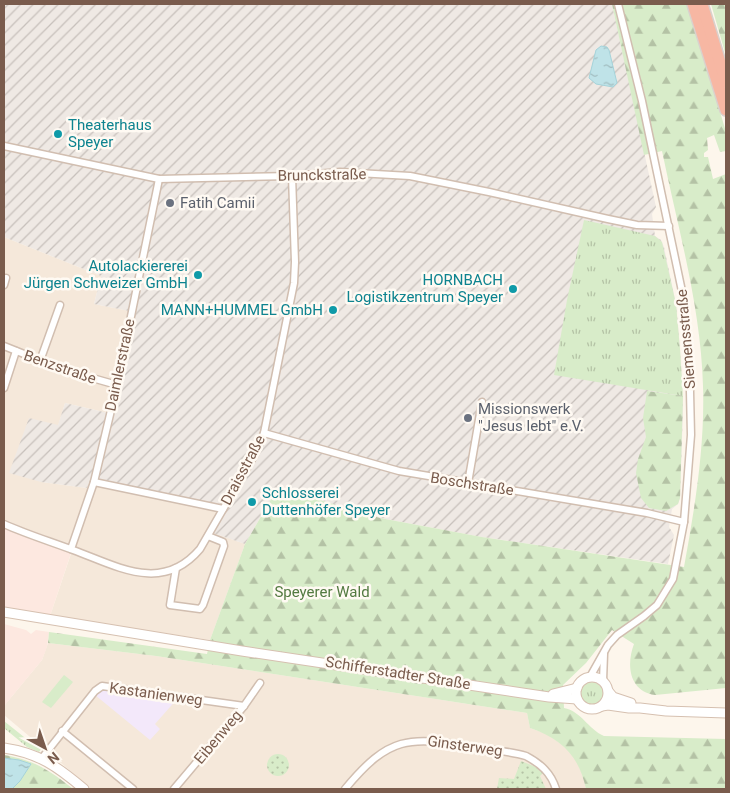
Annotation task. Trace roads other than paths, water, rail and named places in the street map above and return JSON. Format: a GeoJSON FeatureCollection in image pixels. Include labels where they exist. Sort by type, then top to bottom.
{"type":"FeatureCollection","features":[{"type":"Feature","properties":{"kind":"highway"},"geometry":{"type":"LineString","coordinates":[[693,4],[726,110]]}},
{"type":"Feature","properties":{"kind":"highway"},"geometry":{"type":"LineString","coordinates":[[702,4],[726,82]]}},
{"type":"Feature","properties":{"kind":"main road","name":"Schifferstadter Straße"},"geometry":{"type":"LineString","coordinates":[[4,614],[577,699]]}},
{"type":"Feature","properties":{"kind":"main road"},"geometry":{"type":"LineString","coordinates":[[640,708],[613,697],[603,681],[594,677],[581,681],[577,688],[577,699],[581,705],[588,709],[596,709],[608,704],[629,708],[693,713],[726,713]]}},
{"type":"Feature","properties":{"kind":"main road","name":"Schifferstadter Straße"},"geometry":{"type":"LineString","coordinates":[[528,693],[553,694],[577,688]]}},
{"type":"Feature","properties":{"kind":"main road"},"geometry":{"type":"LineString","coordinates":[[602,706],[607,700],[608,691]]}},
{"type":"Feature","properties":{"kind":"main road"},"geometry":{"type":"LineString","coordinates":[[4,748],[42,758],[60,769],[84,789]]}},
{"type":"Feature","properties":{"kind":"street","name":"Siemensstraße"},"geometry":{"type":"LineString","coordinates":[[590,677],[604,650],[617,634],[657,605],[673,579],[684,522],[691,434],[690,348],[683,296],[642,101],[618,4]]}},
{"type":"Feature","properties":{"kind":"street","name":"Brunckstraße"},"geometry":{"type":"LineString","coordinates":[[4,146],[158,179],[292,176],[340,172],[410,176],[489,192],[608,220],[637,225],[669,226]]}},
{"type":"Feature","properties":{"kind":"street","name":"Draisstraße"},"geometry":{"type":"LineString","coordinates":[[4,524],[124,569],[142,573],[162,573],[176,568],[196,554],[255,454],[264,433],[294,283],[292,176]]}},
{"type":"Feature","properties":{"kind":"street","name":"Daimlerstraße"},"geometry":{"type":"LineString","coordinates":[[71,549],[94,482],[117,385],[158,179]]}},
{"type":"Feature","properties":{"kind":"street"},"geometry":{"type":"LineString","coordinates":[[40,361],[60,305]]}},
{"type":"Feature","properties":{"kind":"street","name":"Benzstraße"},"geometry":{"type":"LineString","coordinates":[[4,346],[64,370],[117,385]]}},
{"type":"Feature","properties":{"kind":"street"},"geometry":{"type":"LineString","coordinates":[[4,388],[16,351]]}},
{"type":"Feature","properties":{"kind":"street"},"geometry":{"type":"LineString","coordinates":[[468,483],[482,402]]}},
{"type":"Feature","properties":{"kind":"street","name":"Boschstraße"},"geometry":{"type":"LineString","coordinates":[[264,433],[392,470],[647,513],[684,522]]}},
{"type":"Feature","properties":{"kind":"street"},"geometry":{"type":"LineString","coordinates":[[94,482],[223,509]]}},
{"type":"Feature","properties":{"kind":"street"},"geometry":{"type":"LineString","coordinates":[[176,568],[170,605],[200,609],[224,546],[223,542],[208,536]]}},
{"type":"Feature","properties":{"kind":"street"},"geometry":{"type":"LineString","coordinates":[[603,681],[604,650]]}},
{"type":"Feature","properties":{"kind":"street","name":"Eibenweg"},"geometry":{"type":"LineString","coordinates":[[174,789],[244,706],[260,683]]}},
{"type":"Feature","properties":{"kind":"street","name":"Kastanienweg"},"geometry":{"type":"LineString","coordinates":[[42,758],[95,691],[102,686],[244,706]]}},
{"type":"Feature","properties":{"kind":"street"},"geometry":{"type":"LineString","coordinates":[[62,731],[133,789]]}},
{"type":"Feature","properties":{"kind":"street","name":"Ginsterweg"},"geometry":{"type":"LineString","coordinates":[[345,789],[366,764],[375,757],[391,747],[421,740],[448,742],[526,756],[535,760],[546,770],[556,789]]}},
{"type":"Feature","properties":{"kind":"water"},"geometry":{"type":"Polygon","coordinates":[[[601,46],[607,47],[609,50],[617,83],[613,87],[596,84],[589,78],[596,50],[601,46]]]}},
{"type":"Feature","properties":{"kind":"water"},"geometry":{"type":"Polygon","coordinates":[[[4,758],[31,764],[20,781],[12,789],[4,789],[4,758]]]}},
{"type":"Feature","properties":{"kind":"place","name":"Theaterhaus Speyer"},"geometry":{"type":"Point","coordinates":[58,134]}},
{"type":"Feature","properties":{"kind":"place","name":"Fatih Camii"},"geometry":{"type":"Point","coordinates":[170,203]}},
{"type":"Feature","properties":{"kind":"place","name":"Autolackiererei Jürgen Schweizer GmbH"},"geometry":{"type":"Point","coordinates":[198,275]}},
{"type":"Feature","properties":{"kind":"place","name":"HORNBACH Logistikzentrum Speyer"},"geometry":{"type":"Point","coordinates":[513,289]}},
{"type":"Feature","properties":{"kind":"place","name":"MANN+HUMMEL GmbH"},"geometry":{"type":"Point","coordinates":[333,310]}},
{"type":"Feature","properties":{"kind":"place","name":"Missionswerk \"Jesus lebt\" e.V."},"geometry":{"type":"Point","coordinates":[468,418]}},
{"type":"Feature","properties":{"kind":"place","name":"Schlosserei Duttenhöfer Speyer"},"geometry":{"type":"Point","coordinates":[252,502]}},
{"type":"Feature","properties":{"kind":"park label","name":"Speyerer Wald"},"geometry":{"type":"Point","coordinates":[322,592]}}]}
